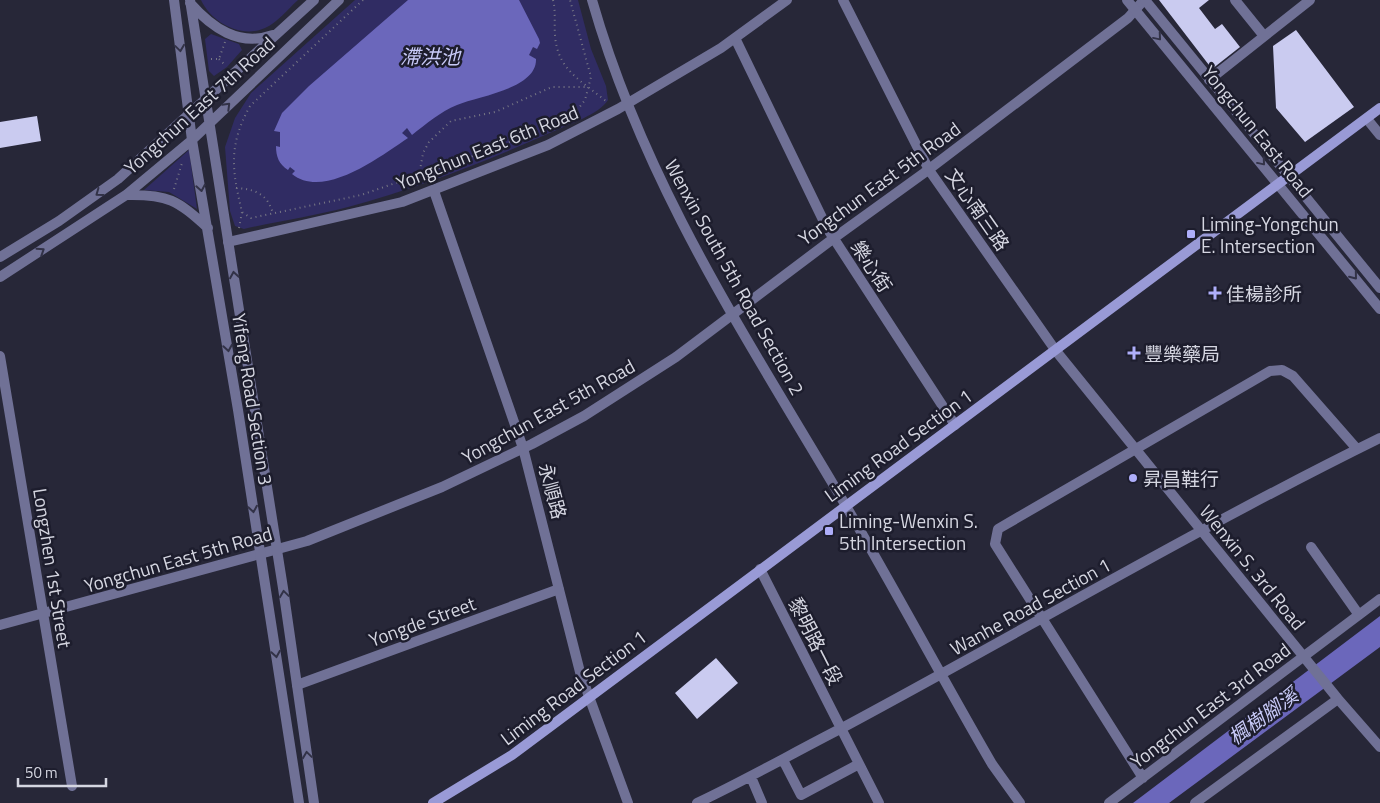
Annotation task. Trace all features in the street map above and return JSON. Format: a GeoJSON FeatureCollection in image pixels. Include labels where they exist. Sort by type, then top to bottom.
{"type":"FeatureCollection","features":[{"type":"Feature","properties":{"kind":"main road","name":"Liming Road Section 1"},"geometry":{"type":"LineString","coordinates":[[433,803],[512,755],[1380,108]]}},
{"type":"Feature","properties":{"kind":"street","name":"Yifeng Road Section 3"},"geometry":{"type":"LineString","coordinates":[[174,0],[192,140],[208,228],[299,803]]}},
{"type":"Feature","properties":{"kind":"street","name":"Yongchun East 7th Road"},"geometry":{"type":"LineString","coordinates":[[0,257],[59,221],[118,179],[314,0]]}},
{"type":"Feature","properties":{"kind":"street","name":"Yongchun East 7th Road"},"geometry":{"type":"LineString","coordinates":[[0,277],[126,195],[209,125],[339,0]]}},
{"type":"Feature","properties":{"kind":"street","name":"Wenxin South 5th Road Section 2"},"geometry":{"type":"LineString","coordinates":[[592,0],[602,37],[627,104],[668,199],[732,314],[846,505],[992,764],[1020,803]]}},
{"type":"Feature","properties":{"kind":"street","name":"Yongchun East 6th Road"},"geometry":{"type":"LineString","coordinates":[[228,242],[357,213],[434,191],[548,145],[627,104],[735,38],[788,0]]}},
{"type":"Feature","properties":{"kind":"street","name":"文心南三路"},"geometry":{"type":"LineString","coordinates":[[843,0],[928,170],[1056,351]]}},
{"type":"Feature","properties":{"kind":"street","name":"Yongchun East Road"},"geometry":{"type":"LineString","coordinates":[[1127,0],[1380,288]]}},
{"type":"Feature","properties":{"kind":"street","name":"Yongchun East 5th Road"},"geometry":{"type":"LineString","coordinates":[[0,625],[307,541],[442,488],[584,416],[637,383],[928,170],[1128,18],[1144,0]]}},
{"type":"Feature","properties":{"kind":"street","name":"Yongchun East Road"},"geometry":{"type":"LineString","coordinates":[[1144,0],[1209,80],[1380,308]]}},
{"type":"Feature","properties":{"kind":"street"},"geometry":{"type":"LineString","coordinates":[[1235,0],[1264,36]]}},
{"type":"Feature","properties":{"kind":"street"},"geometry":{"type":"LineString","coordinates":[[1209,80],[1310,0]]}},
{"type":"Feature","properties":{"kind":"street","name":"Yifeng Road Section 3"},"geometry":{"type":"LineString","coordinates":[[190,1],[277,550],[314,803]]}},
{"type":"Feature","properties":{"kind":"street"},"geometry":{"type":"LineString","coordinates":[[190,1],[214,26],[227,34],[262,39],[278,32]]}},
{"type":"Feature","properties":{"kind":"street","name":"樂心街"},"geometry":{"type":"LineString","coordinates":[[735,38],[834,238],[955,425]]}},
{"type":"Feature","properties":{"kind":"street"},"geometry":{"type":"LineString","coordinates":[[1367,119],[1380,135]]}},
{"type":"Feature","properties":{"kind":"street","name":"永順路"},"geometry":{"type":"LineString","coordinates":[[434,191],[523,448],[588,697],[628,803]]}},
{"type":"Feature","properties":{"kind":"street"},"geometry":{"type":"LineString","coordinates":[[126,195],[149,195],[168,199],[180,204],[208,228]]}},
{"type":"Feature","properties":{"kind":"street","name":"Wenxin S. 3rd Road"},"geometry":{"type":"LineString","coordinates":[[1056,351],[1338,699]]}},
{"type":"Feature","properties":{"kind":"street","name":"Longzhen 1st Street"},"geometry":{"type":"LineString","coordinates":[[0,356],[72,786]]}},
{"type":"Feature","properties":{"kind":"street"},"geometry":{"type":"LineString","coordinates":[[1143,778],[995,544],[998,529],[1134,448],[1270,371],[1282,370],[1293,376],[1357,449]]}},
{"type":"Feature","properties":{"kind":"street","name":"Wanhe Road Section 1"},"geometry":{"type":"LineString","coordinates":[[697,803],[751,777],[941,676],[1042,618],[1202,531],[1380,438]]}},
{"type":"Feature","properties":{"kind":"street"},"geometry":{"type":"LineString","coordinates":[[1311,547],[1359,615]]}},
{"type":"Feature","properties":{"kind":"street","name":"黎明路一段"},"geometry":{"type":"LineString","coordinates":[[760,569],[879,803]]}},
{"type":"Feature","properties":{"kind":"street","name":"Yongde Street"},"geometry":{"type":"LineString","coordinates":[[297,685],[560,589]]}},
{"type":"Feature","properties":{"kind":"street","name":"Yongchun East 3rd Road"},"geometry":{"type":"LineString","coordinates":[[1109,803],[1307,661],[1380,599]]}},
{"type":"Feature","properties":{"kind":"street"},"geometry":{"type":"LineString","coordinates":[[1195,803],[1338,699],[1380,747]]}},
{"type":"Feature","properties":{"kind":"street"},"geometry":{"type":"LineString","coordinates":[[783,760],[801,795],[859,764]]}},
{"type":"Feature","properties":{"kind":"street"},"geometry":{"type":"LineString","coordinates":[[751,777],[762,803]]}},
{"type":"Feature","properties":{"kind":"path"},"geometry":{"type":"LineString","coordinates":[[239,228],[242,212],[232,169],[238,130],[250,106],[363,0]]}},
{"type":"Feature","properties":{"kind":"path"},"geometry":{"type":"LineString","coordinates":[[553,0],[556,12],[555,34],[561,63],[607,102]]}},
{"type":"Feature","properties":{"kind":"path"},"geometry":{"type":"LineString","coordinates":[[242,212],[251,218],[361,196],[499,147],[578,109],[589,87],[591,77],[570,0]]}},
{"type":"Feature","properties":{"kind":"path"},"geometry":{"type":"LineString","coordinates":[[219,59],[226,40]]}},
{"type":"Feature","properties":{"kind":"path"},"geometry":{"type":"LineString","coordinates":[[208,59],[219,59],[227,68]]}},
{"type":"Feature","properties":{"kind":"path"},"geometry":{"type":"LineString","coordinates":[[419,176],[423,153],[429,142],[451,120],[495,112],[552,87],[589,87]]}},
{"type":"Feature","properties":{"kind":"path"},"geometry":{"type":"LineString","coordinates":[[530,125],[533,131]]}},
{"type":"Feature","properties":{"kind":"path"},"geometry":{"type":"LineString","coordinates":[[463,152],[466,159]]}},
{"type":"Feature","properties":{"kind":"path"},"geometry":{"type":"LineString","coordinates":[[172,194],[183,165],[180,158]]}},
{"type":"Feature","properties":{"kind":"path"},"geometry":{"type":"LineString","coordinates":[[236,188],[248,189],[261,194],[269,202],[274,214]]}},
{"type":"Feature","properties":{"kind":"shaded area"},"geometry":{"type":"Polygon","coordinates":[[[201,0],[298,0],[269,26],[256,31],[246,31],[237,30],[219,21],[201,0]]]}},
{"type":"Feature","properties":{"kind":"shaded area"},"geometry":{"type":"Polygon","coordinates":[[[355,0],[578,0],[591,49],[606,86],[608,100],[598,110],[574,122],[527,143],[426,183],[322,213],[244,229],[235,226],[230,211],[225,147],[235,118],[251,93],[355,0]]]}},
{"type":"Feature","properties":{"kind":"shaded area"},"geometry":{"type":"Polygon","coordinates":[[[211,34],[239,44],[242,50],[227,67],[214,76],[209,71],[205,39],[211,34]]]}},
{"type":"Feature","properties":{"kind":"shaded area"},"geometry":{"type":"Polygon","coordinates":[[[189,150],[197,209],[169,192],[144,190],[189,150]]]}},
{"type":"Feature","properties":{"kind":"water","name":"滯洪池"},"geometry":{"type":"Polygon","coordinates":[[[408,0],[519,0],[540,43],[537,49],[533,47],[529,55],[536,59],[534,69],[527,78],[505,90],[451,108],[433,118],[412,135],[407,128],[402,133],[408,138],[368,164],[336,179],[320,182],[305,181],[292,174],[295,171],[290,167],[288,170],[282,165],[277,154],[276,146],[280,147],[280,132],[274,131],[282,113],[309,86],[408,0]]]}},
{"type":"Feature","properties":{"kind":"water","name":"楓樹腳溪"},"geometry":{"type":"Polygon","coordinates":[[[1380,616],[1380,647],[1169,803],[1133,803],[1380,616]]]}},
{"type":"Feature","properties":{"kind":"building"},"geometry":{"type":"Polygon","coordinates":[[[1159,0],[1209,0],[1199,8],[1215,29],[1222,24],[1240,47],[1212,69],[1159,0]]]}},
{"type":"Feature","properties":{"kind":"building"},"geometry":{"type":"Polygon","coordinates":[[[1296,30],[1354,107],[1305,142],[1276,108],[1273,46],[1296,30]]]}},
{"type":"Feature","properties":{"kind":"building"},"geometry":{"type":"Polygon","coordinates":[[[37,116],[41,141],[0,148],[0,122],[37,116]]]}},
{"type":"Feature","properties":{"kind":"building"},"geometry":{"type":"Polygon","coordinates":[[[716,658],[738,683],[697,719],[675,693],[716,658]]]}},
{"type":"Feature","properties":{"kind":"place","name":"Liming-Yongchun E. Intersection"},"geometry":{"type":"Point","coordinates":[1191,234]}},
{"type":"Feature","properties":{"kind":"place","name":"佳楊診所"},"geometry":{"type":"Point","coordinates":[1215,293]}},
{"type":"Feature","properties":{"kind":"place","name":"豐樂藥局"},"geometry":{"type":"Point","coordinates":[1134,353]}},
{"type":"Feature","properties":{"kind":"place","name":"昇昌鞋行"},"geometry":{"type":"Point","coordinates":[1133,478]}},
{"type":"Feature","properties":{"kind":"place","name":"Liming-Wenxin S. 5th Intersection"},"geometry":{"type":"Point","coordinates":[829,531]}}]}
